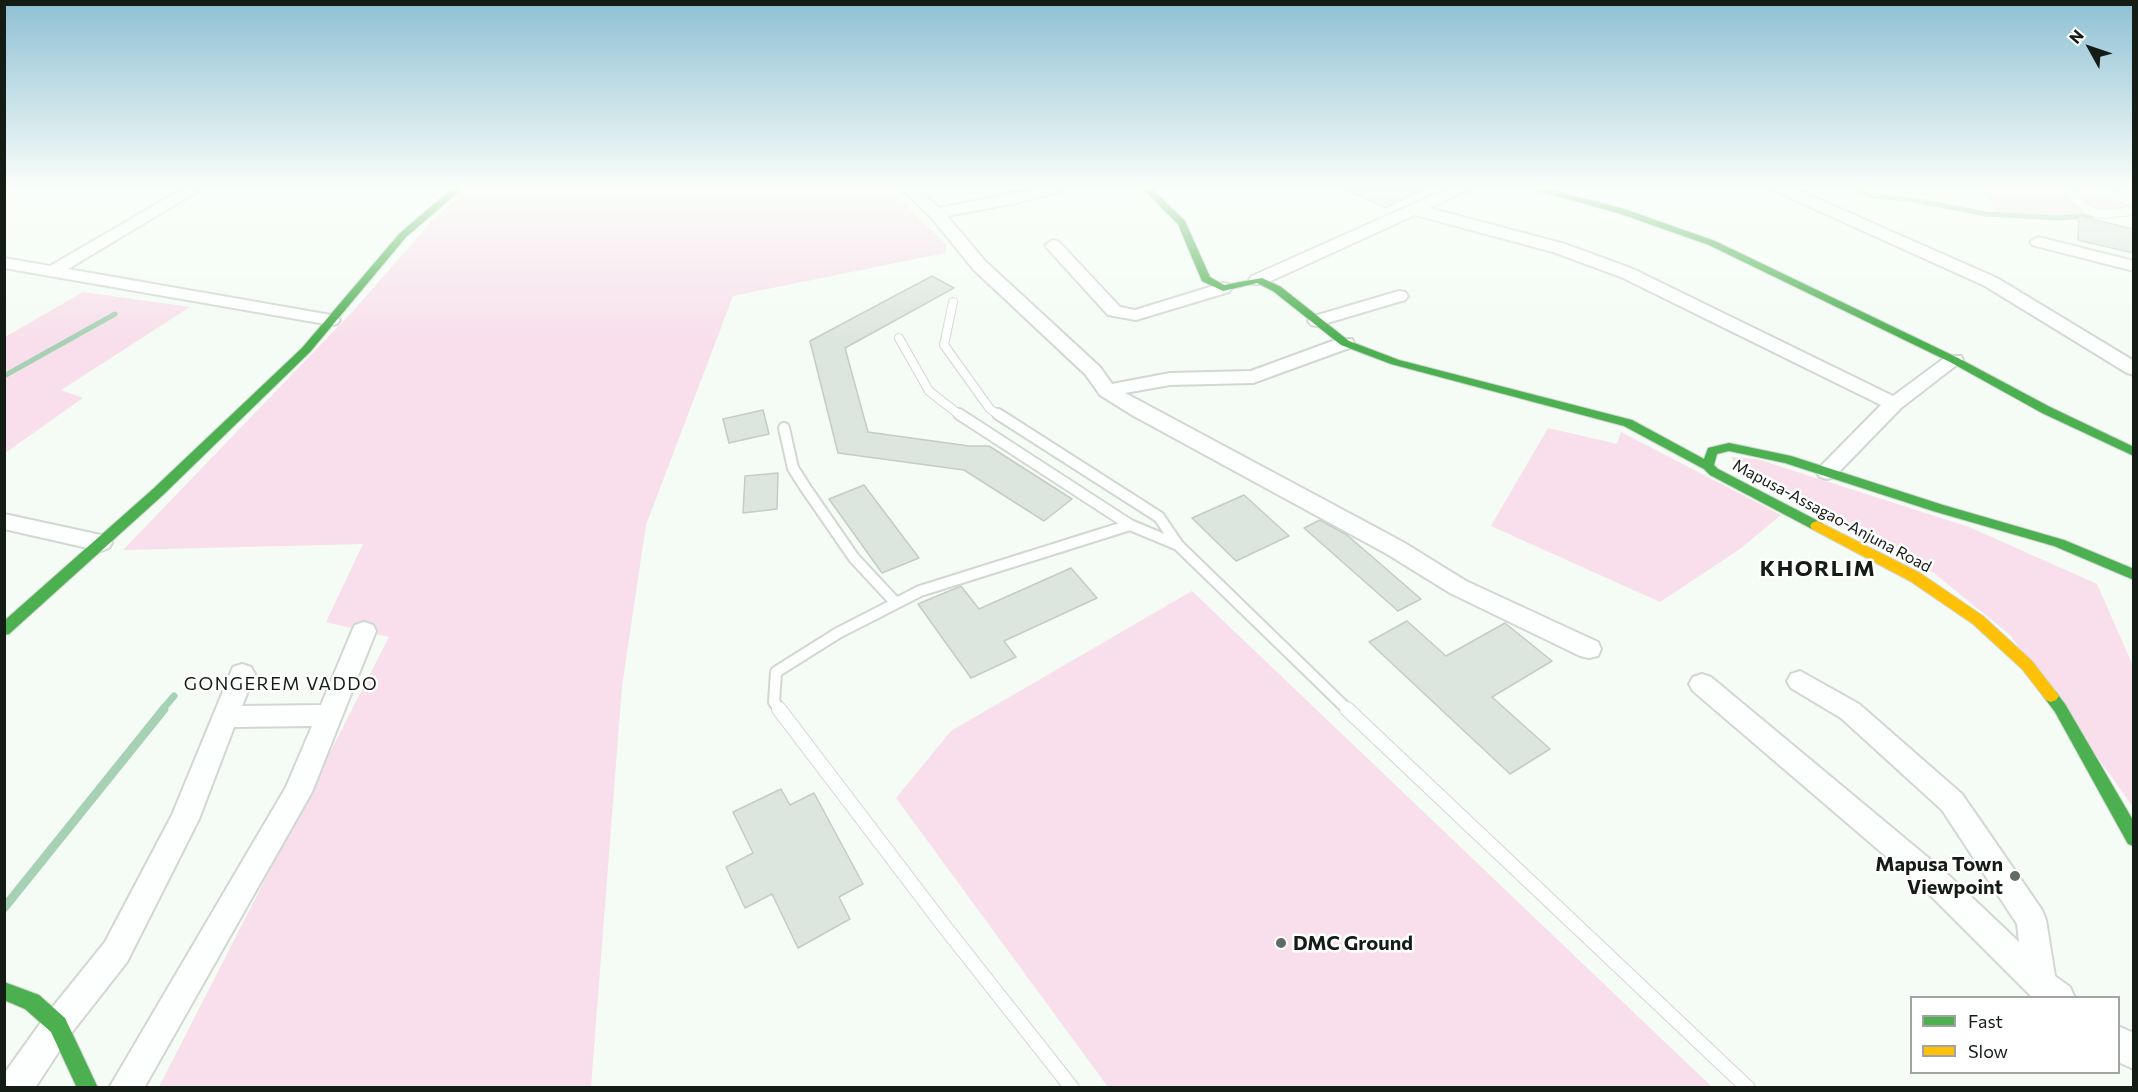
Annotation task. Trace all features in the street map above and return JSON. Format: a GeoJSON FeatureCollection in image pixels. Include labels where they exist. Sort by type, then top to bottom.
{"type":"FeatureCollection","features":[{"type":"Feature","properties":{"kind":"street"},"geometry":{"type":"LineString","coordinates":[[53,271],[108,239]]}},
{"type":"Feature","properties":{"kind":"street"},"geometry":{"type":"LineString","coordinates":[[4,630],[101,543],[306,350],[400,239]]}},
{"type":"Feature","properties":{"kind":"street"},"geometry":{"type":"LineString","coordinates":[[957,239],[979,265],[1093,372],[1107,391],[1139,411],[1395,548],[1458,587],[1589,649]]}},
{"type":"Feature","properties":{"kind":"street"},"geometry":{"type":"LineString","coordinates":[[1189,239],[1206,279],[1223,288]]}},
{"type":"Feature","properties":{"kind":"street"},"geometry":{"type":"LineString","coordinates":[[1053,245],[1114,311],[1136,315],[1223,288],[1258,280],[1348,239]]}},
{"type":"Feature","properties":{"kind":"street"},"geometry":{"type":"LineString","coordinates":[[1525,239],[1559,248],[1627,273],[1894,404]]}},
{"type":"Feature","properties":{"kind":"street"},"geometry":{"type":"LineString","coordinates":[[1701,239],[1954,360],[2046,410],[2133,452]]}},
{"type":"Feature","properties":{"kind":"street"},"geometry":{"type":"LineString","coordinates":[[1898,239],[1991,282],[2133,369]]}},
{"type":"Feature","properties":{"kind":"street"},"geometry":{"type":"LineString","coordinates":[[2038,242],[2133,266]]}},
{"type":"Feature","properties":{"kind":"street"},"geometry":{"type":"LineString","coordinates":[[4,263],[331,320]]}},
{"type":"Feature","properties":{"kind":"street"},"geometry":{"type":"LineString","coordinates":[[1258,280],[1277,289],[1345,343],[1395,362],[1629,423],[1708,466]]}},
{"type":"Feature","properties":{"kind":"street"},"geometry":{"type":"LineString","coordinates":[[1317,321],[1399,296]]}},
{"type":"Feature","properties":{"kind":"street"},"geometry":{"type":"LineString","coordinates":[[1107,391],[1170,379],[1253,377],[1345,343]]}},
{"type":"Feature","properties":{"kind":"street"},"geometry":{"type":"LineString","coordinates":[[1827,472],[1894,404],[1954,360]]}},
{"type":"Feature","properties":{"kind":"street","name":"Mapusa-Assagao-Anjuna Road"},"geometry":{"type":"LineString","coordinates":[[2133,575],[2059,543],[1938,508],[1787,459],[1741,447],[1719,447],[1712,451],[1708,460],[1708,466],[1724,477],[1784,506],[1915,577],[1978,620],[2027,665],[2060,708],[2133,839]]}},
{"type":"Feature","properties":{"kind":"street"},"geometry":{"type":"LineString","coordinates":[[4,521],[101,543]]}},
{"type":"Feature","properties":{"kind":"street"},"geometry":{"type":"LineString","coordinates":[[125,1088],[298,792],[364,631]]}},
{"type":"Feature","properties":{"kind":"street"},"geometry":{"type":"LineString","coordinates":[[15,1088],[58,1025],[116,952],[185,819],[242,674]]}},
{"type":"Feature","properties":{"kind":"street"},"geometry":{"type":"LineString","coordinates":[[1800,681],[1850,711],[1952,802],[2031,920],[2050,991]]}},
{"type":"Feature","properties":{"kind":"street"},"geometry":{"type":"LineString","coordinates":[[1702,684],[1933,879],[2050,991]]}},
{"type":"Feature","properties":{"kind":"street"},"geometry":{"type":"LineString","coordinates":[[225,717],[329,715]]}},
{"type":"Feature","properties":{"kind":"street"},"geometry":{"type":"LineString","coordinates":[[4,991],[32,1002],[58,1025],[88,1088]]}},
{"type":"Feature","properties":{"kind":"street"},"geometry":{"type":"LineString","coordinates":[[2120,1043],[2133,1053]]}},
{"type":"Feature","properties":{"kind":"lane"},"geometry":{"type":"LineString","coordinates":[[953,302],[944,345],[990,409],[1159,518],[1178,545],[1349,711],[1748,1088]]}},
{"type":"Feature","properties":{"kind":"lane"},"geometry":{"type":"LineString","coordinates":[[899,338],[929,391],[968,421],[1130,525],[1178,545]]}},
{"type":"Feature","properties":{"kind":"lane"},"geometry":{"type":"LineString","coordinates":[[784,428],[793,468],[805,487],[854,558],[896,603]]}},
{"type":"Feature","properties":{"kind":"lane"},"geometry":{"type":"LineString","coordinates":[[1072,1088],[944,926],[774,702],[776,672],[838,633],[920,591],[1130,525]]}},
{"type":"Feature","properties":{"kind":"shaded area"},"geometry":{"type":"Polygon","coordinates":[[[416,239],[941,239],[946,244],[945,253],[733,296],[646,525],[622,686],[591,1087],[159,1087],[389,637],[326,622],[363,544],[123,550],[354,310],[416,239]]]}},
{"type":"Feature","properties":{"kind":"shaded area"},"geometry":{"type":"Polygon","coordinates":[[[83,292],[190,307],[61,390],[83,398],[5,453],[5,337],[83,292]]]}},
{"type":"Feature","properties":{"kind":"shaded area"},"geometry":{"type":"Polygon","coordinates":[[[1548,428],[1617,444],[1621,432],[1781,515],[1740,549],[1660,602],[1491,526],[1548,428]]]}},
{"type":"Feature","properties":{"kind":"shaded area"},"geometry":{"type":"Polygon","coordinates":[[[1731,457],[1757,459],[1969,527],[2097,584],[2133,666],[2133,807],[2010,635],[1934,573],[1738,469],[1731,457]]]}},
{"type":"Feature","properties":{"kind":"shaded area","name":"DMC Ground"},"geometry":{"type":"Polygon","coordinates":[[[1192,591],[1712,1087],[1108,1087],[896,798],[951,731],[1192,591]]]}},
{"type":"Feature","properties":{"kind":"building"},"geometry":{"type":"Polygon","coordinates":[[[2133,239],[2133,253],[2078,240],[2133,239]]]}},
{"type":"Feature","properties":{"kind":"building"},"geometry":{"type":"Polygon","coordinates":[[[932,276],[954,288],[845,348],[868,432],[969,446],[989,446],[1072,499],[1044,521],[964,470],[838,453],[810,341],[932,276]]]}},
{"type":"Feature","properties":{"kind":"building"},"geometry":{"type":"Polygon","coordinates":[[[763,410],[769,434],[729,443],[723,419],[763,410]]]}},
{"type":"Feature","properties":{"kind":"building"},"geometry":{"type":"Polygon","coordinates":[[[778,473],[777,509],[743,513],[745,476],[778,473]]]}},
{"type":"Feature","properties":{"kind":"building"},"geometry":{"type":"Polygon","coordinates":[[[864,485],[919,558],[882,573],[829,499],[864,485]]]}},
{"type":"Feature","properties":{"kind":"building"},"geometry":{"type":"Polygon","coordinates":[[[1244,495],[1289,536],[1236,561],[1192,518],[1244,495]]]}},
{"type":"Feature","properties":{"kind":"building"},"geometry":{"type":"Polygon","coordinates":[[[1320,520],[1347,535],[1421,599],[1398,611],[1304,528],[1320,520]]]}},
{"type":"Feature","properties":{"kind":"building"},"geometry":{"type":"Polygon","coordinates":[[[1071,568],[1097,598],[1004,641],[1016,657],[971,678],[918,604],[961,586],[979,609],[1071,568]]]}},
{"type":"Feature","properties":{"kind":"building"},"geometry":{"type":"Polygon","coordinates":[[[1407,621],[1446,656],[1505,623],[1552,661],[1492,697],[1550,749],[1510,774],[1369,642],[1407,621]]]}},
{"type":"Feature","properties":{"kind":"building"},"geometry":{"type":"Polygon","coordinates":[[[781,789],[790,805],[814,793],[863,884],[839,897],[850,919],[798,948],[772,894],[745,908],[726,867],[753,853],[733,812],[781,789]]]}},
{"type":"Feature","properties":{"kind":"waterway"},"geometry":{"type":"LineString","coordinates":[[4,376],[115,314]]}},
{"type":"Feature","properties":{"kind":"waterway"},"geometry":{"type":"LineString","coordinates":[[162,710],[174,696]]}},
{"type":"Feature","properties":{"kind":"waterway"},"geometry":{"type":"LineString","coordinates":[[4,908],[164,709]]}},
{"type":"Feature","properties":{"kind":"traffic: fast"},"geometry":{"type":"LineString","coordinates":[[4,630],[158,492],[306,350],[400,239]]}},
{"type":"Feature","properties":{"kind":"traffic: fast"},"geometry":{"type":"LineString","coordinates":[[1189,239],[1206,279],[1223,288],[1258,280],[1277,289],[1345,343],[1395,362],[1628,423],[1708,466]]}},
{"type":"Feature","properties":{"kind":"traffic: fast"},"geometry":{"type":"LineString","coordinates":[[1701,239],[1954,360],[2046,410],[2134,452]]}},
{"type":"Feature","properties":{"kind":"traffic: fast"},"geometry":{"type":"LineString","coordinates":[[1817,526],[1714,472],[1708,466],[1712,451],[1729,447],[1787,459],[1938,508],[2059,543],[2134,575]]}},
{"type":"Feature","properties":{"kind":"traffic: fast"},"geometry":{"type":"LineString","coordinates":[[2051,696],[2134,839]]}},
{"type":"Feature","properties":{"kind":"traffic: fast"},"geometry":{"type":"LineString","coordinates":[[4,991],[32,1002],[58,1025],[88,1088]]}},
{"type":"Feature","properties":{"kind":"traffic: slow"},"geometry":{"type":"LineString","coordinates":[[1817,526],[1915,577],[1978,620],[2027,665],[2051,696]]}},
{"type":"Feature","properties":{"kind":"place","name":"Mapusa Town Viewpoint"},"geometry":{"type":"Point","coordinates":[2015,876]}},
{"type":"Feature","properties":{"kind":"place","name":"DMC Ground"},"geometry":{"type":"Point","coordinates":[1281,943]}},
{"type":"Feature","properties":{"kind":"district","name":"KHORLIM"},"geometry":{"type":"Point","coordinates":[1818,569]}},
{"type":"Feature","properties":{"kind":"district","name":"GONGEREM VADDO"},"geometry":{"type":"Point","coordinates":[281,684]}}]}
